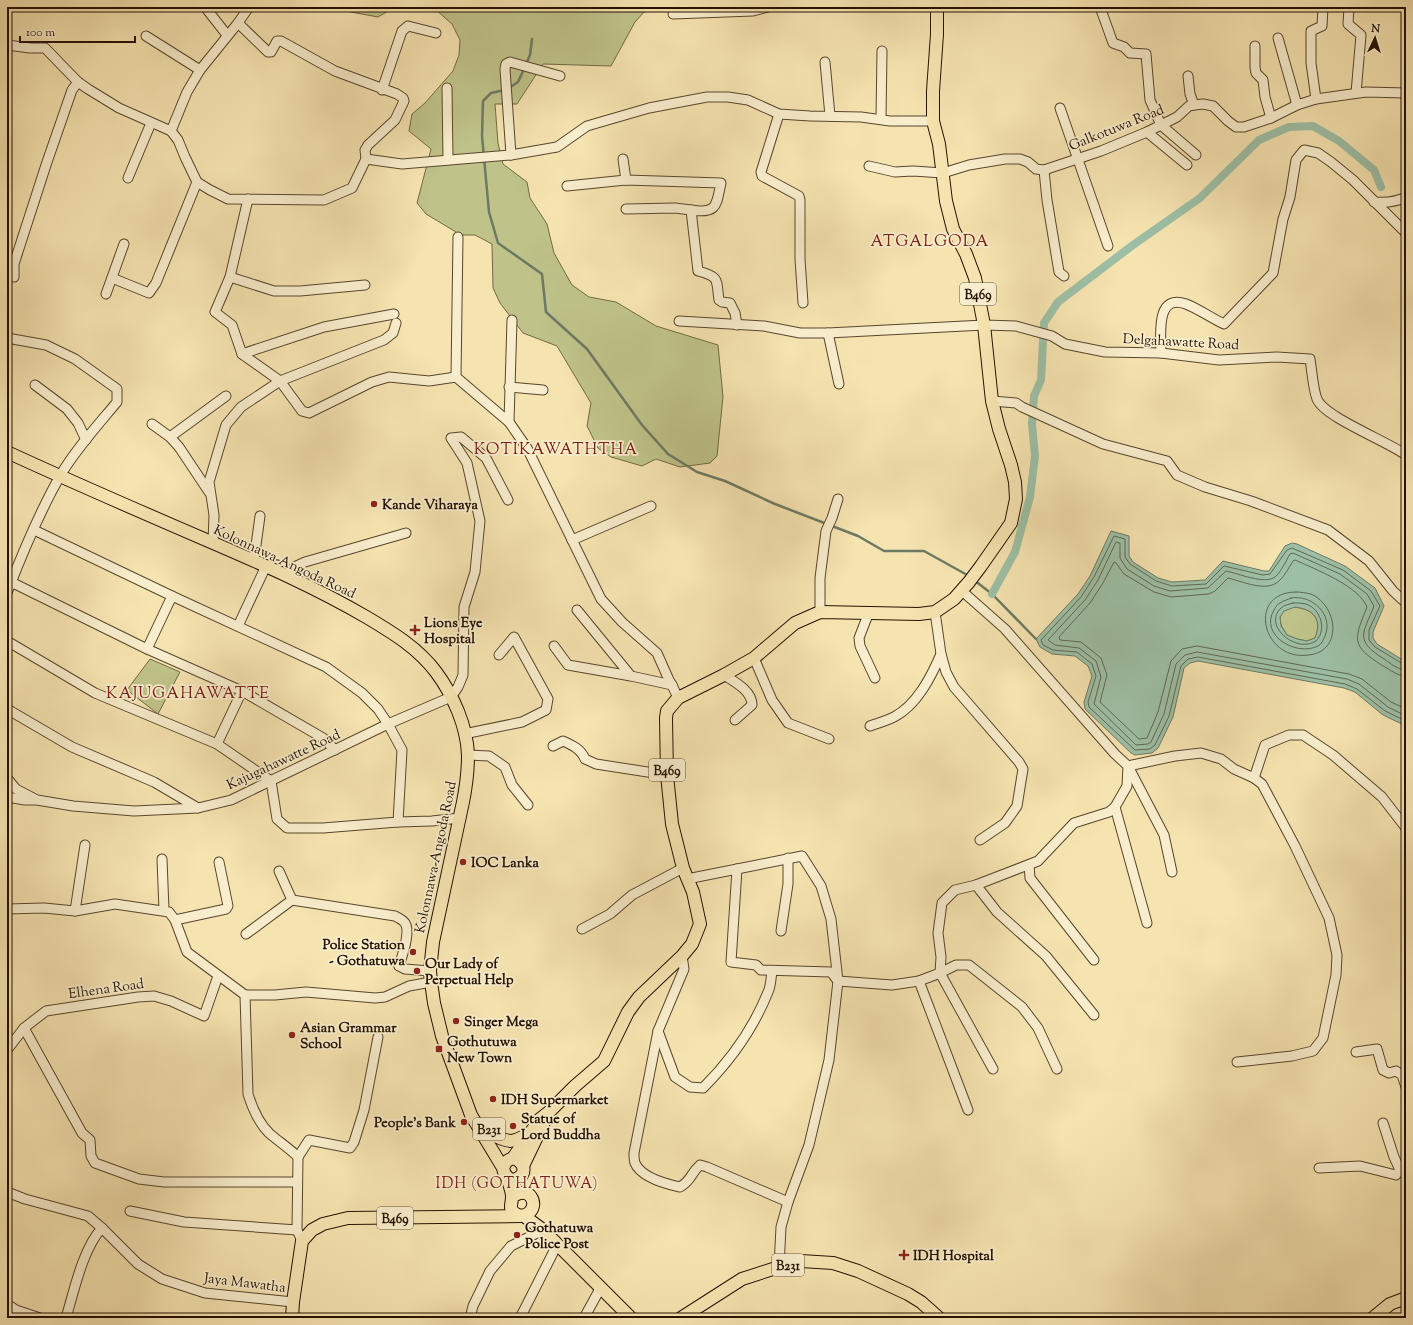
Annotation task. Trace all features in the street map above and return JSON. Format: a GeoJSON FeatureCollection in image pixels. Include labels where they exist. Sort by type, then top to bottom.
{"type":"FeatureCollection","features":[{"type":"Feature","properties":{"kind":"main road","name":"B469"},"geometry":{"type":"LineString","coordinates":[[508,1166],[540,1119],[604,1061],[628,1012],[639,997],[682,956],[692,944],[700,924],[693,892],[685,873],[672,824],[667,775],[666,718],[668,711],[678,698],[754,658],[795,623],[820,612],[919,614],[935,612],[954,599],[977,573],[1011,523],[1016,499],[1015,482],[992,401],[984,325],[975,278],[966,254],[953,229],[946,201],[939,144],[933,121],[937,7]]}},
{"type":"Feature","properties":{"kind":"main road","name":"Kolonnawa-Angoda Road"},"geometry":{"type":"LineString","coordinates":[[7,452],[254,560],[344,604],[395,634],[411,646],[436,672],[452,697],[464,734],[468,755],[466,786],[433,942],[430,977],[434,1003],[442,1036],[472,1114],[508,1166]]}},
{"type":"Feature","properties":{"kind":"main road","name":"Kolonnawa-Angoda Road"},"geometry":{"type":"LineString","coordinates":[[468,1101],[493,1135],[508,1166]]}},
{"type":"Feature","properties":{"kind":"main road","name":"B469"},"geometry":{"type":"LineString","coordinates":[[523,1170],[549,1112]]}},
{"type":"Feature","properties":{"kind":"main road"},"geometry":{"type":"LineString","coordinates":[[493,1135],[502,1140],[514,1142],[529,1134]]}},
{"type":"Feature","properties":{"kind":"main road"},"geometry":{"type":"LineString","coordinates":[[523,1170],[518,1178],[513,1179],[508,1166],[520,1160],[523,1170],[531,1199],[543,1230]]}},
{"type":"Feature","properties":{"kind":"main road","name":"B231"},"geometry":{"type":"LineString","coordinates":[[508,1166],[511,1200]]}},
{"type":"Feature","properties":{"kind":"main road"},"geometry":{"type":"LineString","coordinates":[[487,1216],[511,1200],[517,1193],[524,1193],[531,1199],[532,1209],[529,1214],[522,1216]]}},
{"type":"Feature","properties":{"kind":"main road"},"geometry":{"type":"LineString","coordinates":[[511,1200],[511,1208],[515,1214],[522,1216],[543,1230],[556,1245],[601,1287],[629,1317]]}},
{"type":"Feature","properties":{"kind":"main road","name":"B469"},"geometry":{"type":"LineString","coordinates":[[300,1235],[323,1224],[348,1218],[522,1216]]}},
{"type":"Feature","properties":{"kind":"main road"},"geometry":{"type":"LineString","coordinates":[[292,1318],[300,1235]]}},
{"type":"Feature","properties":{"kind":"main road","name":"B231"},"geometry":{"type":"LineString","coordinates":[[681,1318],[742,1279],[801,1262],[833,1263],[852,1269],[903,1291],[921,1302],[939,1318]]}},
{"type":"Feature","properties":{"kind":"main road"},"geometry":{"type":"LineString","coordinates":[[1373,1318],[1390,1304],[1406,1298]]}},
{"type":"Feature","properties":{"kind":"street"},"geometry":{"type":"LineString","coordinates":[[205,7],[227,35]]}},
{"type":"Feature","properties":{"kind":"street"},"geometry":{"type":"LineString","coordinates":[[170,131],[187,92],[200,70],[249,7]]}},
{"type":"Feature","properties":{"kind":"street"},"geometry":{"type":"LineString","coordinates":[[673,14],[753,11],[768,7]]}},
{"type":"Feature","properties":{"kind":"street"},"geometry":{"type":"LineString","coordinates":[[1100,7],[1113,43],[1124,47],[1130,53],[1146,54],[1150,100],[1161,125],[1196,155]]}},
{"type":"Feature","properties":{"kind":"street"},"geometry":{"type":"LineString","coordinates":[[1316,99],[1311,63],[1311,31],[1322,26],[1323,7]]}},
{"type":"Feature","properties":{"kind":"street"},"geometry":{"type":"LineString","coordinates":[[1349,7],[1348,24],[1361,34],[1356,93]]}},
{"type":"Feature","properties":{"kind":"street"},"geometry":{"type":"LineString","coordinates":[[7,45],[45,48],[78,82],[119,108],[170,131],[178,140],[197,182],[228,199],[324,200],[352,188],[366,159],[365,150],[368,145],[395,120],[404,101],[403,98],[397,94],[382,90],[336,71],[281,41],[277,41],[271,52],[268,52],[238,23]]}},
{"type":"Feature","properties":{"kind":"street"},"geometry":{"type":"LineString","coordinates":[[382,90],[405,28],[408,26],[436,33]]}},
{"type":"Feature","properties":{"kind":"street"},"geometry":{"type":"LineString","coordinates":[[146,36],[200,70]]}},
{"type":"Feature","properties":{"kind":"street"},"geometry":{"type":"LineString","coordinates":[[1278,38],[1297,105]]}},
{"type":"Feature","properties":{"kind":"street"},"geometry":{"type":"LineString","coordinates":[[1254,46],[1256,73],[1263,80],[1265,97],[1271,118]]}},
{"type":"Feature","properties":{"kind":"street"},"geometry":{"type":"LineString","coordinates":[[881,119],[882,52]]}},
{"type":"Feature","properties":{"kind":"street"},"geometry":{"type":"LineString","coordinates":[[511,155],[505,69],[506,64],[510,62],[560,76]]}},
{"type":"Feature","properties":{"kind":"street"},"geometry":{"type":"LineString","coordinates":[[825,62],[830,116]]}},
{"type":"Feature","properties":{"kind":"street"},"geometry":{"type":"LineString","coordinates":[[1188,76],[1190,94],[1194,105],[1203,104],[1213,106],[1236,127],[1244,127],[1271,118],[1297,105],[1316,99],[1356,93],[1387,91],[1406,93]]}},
{"type":"Feature","properties":{"kind":"street"},"geometry":{"type":"LineString","coordinates":[[14,277],[14,264],[46,165],[72,90],[78,82]]}},
{"type":"Feature","properties":{"kind":"street"},"geometry":{"type":"LineString","coordinates":[[447,88],[448,160]]}},
{"type":"Feature","properties":{"kind":"street"},"geometry":{"type":"LineString","coordinates":[[366,159],[402,164],[511,155],[557,147],[587,126],[666,104],[708,97],[728,97],[748,100],[779,114],[881,119],[890,121],[933,121]]}},
{"type":"Feature","properties":{"kind":"street","name":"Galkotuwa Road"},"geometry":{"type":"LineString","coordinates":[[1044,170],[1101,151],[1147,132],[1177,117],[1189,106],[1194,105]]}},
{"type":"Feature","properties":{"kind":"street"},"geometry":{"type":"LineString","coordinates":[[1060,108],[1108,246]]}},
{"type":"Feature","properties":{"kind":"street"},"geometry":{"type":"LineString","coordinates":[[779,114],[761,172],[762,176],[798,196],[800,200],[800,259],[803,302]]}},
{"type":"Feature","properties":{"kind":"street"},"geometry":{"type":"LineString","coordinates":[[128,178],[150,123]]}},
{"type":"Feature","properties":{"kind":"street"},"geometry":{"type":"LineString","coordinates":[[1147,132],[1187,165]]}},
{"type":"Feature","properties":{"kind":"street"},"geometry":{"type":"LineString","coordinates":[[1161,353],[1162,314],[1166,307],[1173,302],[1185,304],[1224,324],[1273,273],[1290,197],[1296,160],[1304,150],[1318,153],[1331,162],[1352,180],[1406,233]]}},
{"type":"Feature","properties":{"kind":"street"},"geometry":{"type":"LineString","coordinates":[[623,159],[626,180]]}},
{"type":"Feature","properties":{"kind":"street"},"geometry":{"type":"LineString","coordinates":[[869,166],[895,172],[943,172],[969,165],[1006,159],[1020,159],[1028,162],[1036,169],[1044,170],[1047,200],[1059,272],[1064,276]]}},
{"type":"Feature","properties":{"kind":"street"},"geometry":{"type":"LineString","coordinates":[[567,186],[626,180],[721,183],[716,206],[710,210],[700,211],[675,208],[626,209]]}},
{"type":"Feature","properties":{"kind":"street"},"geometry":{"type":"LineString","coordinates":[[112,278],[148,293],[156,282],[197,182]]}},
{"type":"Feature","properties":{"kind":"street"},"geometry":{"type":"LineString","coordinates":[[1374,202],[1385,203],[1400,200],[1406,197]]}},
{"type":"Feature","properties":{"kind":"street"},"geometry":{"type":"LineString","coordinates":[[248,199],[230,277],[215,312],[232,325],[242,354],[280,381],[302,411],[309,413],[372,382],[389,377],[429,381],[456,377],[509,422],[527,448],[602,599],[622,622],[657,653],[678,698]]}},
{"type":"Feature","properties":{"kind":"street"},"geometry":{"type":"LineString","coordinates":[[691,210],[698,271],[712,275],[716,279],[719,300],[730,303],[735,313],[737,325]]}},
{"type":"Feature","properties":{"kind":"street"},"geometry":{"type":"LineString","coordinates":[[456,377],[458,237]]}},
{"type":"Feature","properties":{"kind":"street"},"geometry":{"type":"LineString","coordinates":[[106,294],[124,244]]}},
{"type":"Feature","properties":{"kind":"street"},"geometry":{"type":"LineString","coordinates":[[230,277],[274,291],[300,291],[365,285]]}},
{"type":"Feature","properties":{"kind":"street"},"geometry":{"type":"LineString","coordinates":[[212,542],[214,515],[209,482],[226,425],[241,407],[280,381],[384,340],[393,333],[395,319],[324,327],[242,354]]}},
{"type":"Feature","properties":{"kind":"street"},"geometry":{"type":"LineString","coordinates":[[509,422],[512,320]]}},
{"type":"Feature","properties":{"kind":"street","name":"Delgahawatte Road"},"geometry":{"type":"LineString","coordinates":[[679,321],[764,326],[800,333],[828,333],[984,325],[1016,326],[1052,336],[1065,344],[1105,352],[1161,353],[1219,360],[1277,357],[1310,359],[1317,399],[1322,407],[1342,420],[1406,455]]}},
{"type":"Feature","properties":{"kind":"street"},"geometry":{"type":"LineString","coordinates":[[828,333],[839,384]]}},
{"type":"Feature","properties":{"kind":"street"},"geometry":{"type":"LineString","coordinates":[[7,338],[46,345],[75,359],[117,389],[117,402],[86,440],[60,476],[34,530],[7,593]]}},
{"type":"Feature","properties":{"kind":"street"},"geometry":{"type":"LineString","coordinates":[[35,385],[67,409],[78,423],[86,440]]}},
{"type":"Feature","properties":{"kind":"street"},"geometry":{"type":"LineString","coordinates":[[509,387],[543,390]]}},
{"type":"Feature","properties":{"kind":"street"},"geometry":{"type":"LineString","coordinates":[[170,437],[226,396]]}},
{"type":"Feature","properties":{"kind":"street"},"geometry":{"type":"LineString","coordinates":[[992,401],[1016,403],[1103,444],[1167,461],[1177,475],[1205,487],[1251,501],[1328,530],[1369,561],[1393,591],[1406,602]]}},
{"type":"Feature","properties":{"kind":"street"},"geometry":{"type":"LineString","coordinates":[[152,424],[170,437],[179,447],[211,494]]}},
{"type":"Feature","properties":{"kind":"street"},"geometry":{"type":"LineString","coordinates":[[452,697],[463,674],[464,607],[475,572],[480,521],[467,463],[450,438],[461,437],[486,458],[508,500]]}},
{"type":"Feature","properties":{"kind":"street"},"geometry":{"type":"LineString","coordinates":[[820,612],[820,578],[826,531],[838,499]]}},
{"type":"Feature","properties":{"kind":"street"},"geometry":{"type":"LineString","coordinates":[[572,540],[651,506]]}},
{"type":"Feature","properties":{"kind":"street"},"geometry":{"type":"LineString","coordinates":[[254,560],[260,516]]}},
{"type":"Feature","properties":{"kind":"street"},"geometry":{"type":"LineString","coordinates":[[34,530],[326,667],[362,693],[378,709],[402,750],[398,822]]}},
{"type":"Feature","properties":{"kind":"street"},"geometry":{"type":"LineString","coordinates":[[287,575],[294,567],[305,562],[406,533]]}},
{"type":"Feature","properties":{"kind":"street"},"geometry":{"type":"LineString","coordinates":[[238,626],[266,566]]}},
{"type":"Feature","properties":{"kind":"street"},"geometry":{"type":"LineString","coordinates":[[11,582],[147,649],[242,691],[323,738],[335,750]]}},
{"type":"Feature","properties":{"kind":"street"},"geometry":{"type":"LineString","coordinates":[[965,587],[1005,629],[1115,754],[1128,766],[1164,835],[1172,872]]}},
{"type":"Feature","properties":{"kind":"street"},"geometry":{"type":"LineString","coordinates":[[147,649],[172,596]]}},
{"type":"Feature","properties":{"kind":"street"},"geometry":{"type":"LineString","coordinates":[[577,610],[631,676]]}},
{"type":"Feature","properties":{"kind":"street"},"geometry":{"type":"LineString","coordinates":[[869,612],[859,638],[860,646],[875,678]]}},
{"type":"Feature","properties":{"kind":"street"},"geometry":{"type":"LineString","coordinates":[[935,612],[941,654],[946,672],[954,687],[1019,762],[1022,770],[1017,806],[1005,822],[980,840]]}},
{"type":"Feature","properties":{"kind":"street"},"geometry":{"type":"LineString","coordinates":[[464,734],[522,722],[546,710],[548,698],[514,637],[499,655]]}},
{"type":"Feature","properties":{"kind":"street"},"geometry":{"type":"LineString","coordinates":[[7,642],[95,693],[217,744],[271,780],[277,820],[287,828],[323,828],[460,818]]}},
{"type":"Feature","properties":{"kind":"street"},"geometry":{"type":"LineString","coordinates":[[554,646],[568,666],[631,676],[672,685]]}},
{"type":"Feature","properties":{"kind":"street"},"geometry":{"type":"LineString","coordinates":[[870,726],[894,717],[910,705],[932,676],[941,654]]}},
{"type":"Feature","properties":{"kind":"street"},"geometry":{"type":"LineString","coordinates":[[754,658],[772,700],[788,723],[829,739]]}},
{"type":"Feature","properties":{"kind":"street"},"geometry":{"type":"LineString","coordinates":[[724,675],[748,693],[752,699],[752,705],[735,720]]}},
{"type":"Feature","properties":{"kind":"street"},"geometry":{"type":"LineString","coordinates":[[217,744],[242,691]]}},
{"type":"Feature","properties":{"kind":"street","name":"Kajugahawatte Road"},"geometry":{"type":"LineString","coordinates":[[7,778],[16,789],[37,800],[73,806],[134,811],[198,808],[231,800],[388,724],[452,697]]}},
{"type":"Feature","properties":{"kind":"street"},"geometry":{"type":"LineString","coordinates":[[7,710],[72,747],[154,782],[198,808]]}},
{"type":"Feature","properties":{"kind":"street"},"geometry":{"type":"LineString","coordinates":[[1254,778],[1265,746],[1289,735],[1303,735],[1333,755],[1382,797],[1406,828]]}},
{"type":"Feature","properties":{"kind":"street"},"geometry":{"type":"LineString","coordinates":[[553,746],[563,741],[583,753],[585,759],[596,764],[667,775]]}},
{"type":"Feature","properties":{"kind":"street"},"geometry":{"type":"LineString","coordinates":[[1128,766],[1175,756],[1201,753],[1221,759],[1234,769],[1254,778],[1262,784],[1295,846],[1329,918],[1337,954],[1336,975],[1323,1038],[1313,1050],[1292,1056],[1238,1062]]}},
{"type":"Feature","properties":{"kind":"street"},"geometry":{"type":"LineString","coordinates":[[468,755],[489,756],[505,767],[512,785],[528,805]]}},
{"type":"Feature","properties":{"kind":"street"},"geometry":{"type":"LineString","coordinates":[[993,1069],[940,973],[941,957],[938,933],[942,903],[955,890],[976,885],[1038,861],[1074,823],[1109,812],[1115,807],[1127,786],[1128,766]]}},
{"type":"Feature","properties":{"kind":"street"},"geometry":{"type":"LineString","coordinates":[[7,798],[37,800]]}},
{"type":"Feature","properties":{"kind":"street"},"geometry":{"type":"LineString","coordinates":[[1115,807],[1147,923]]}},
{"type":"Feature","properties":{"kind":"street"},"geometry":{"type":"LineString","coordinates":[[75,912],[84,845]]}},
{"type":"Feature","properties":{"kind":"street"},"geometry":{"type":"LineString","coordinates":[[582,929],[610,914],[632,895],[685,873],[737,869],[802,856],[821,886],[831,919],[838,981],[829,1060],[810,1144],[788,1202],[781,1227],[780,1267]]}},
{"type":"Feature","properties":{"kind":"street"},"geometry":{"type":"LineString","coordinates":[[162,858],[164,910]]}},
{"type":"Feature","properties":{"kind":"street"},"geometry":{"type":"LineString","coordinates":[[781,931],[788,884],[788,858]]}},
{"type":"Feature","properties":{"kind":"street"},"geometry":{"type":"LineString","coordinates":[[175,920],[226,909],[228,906],[219,862]]}},
{"type":"Feature","properties":{"kind":"street"},"geometry":{"type":"LineString","coordinates":[[1030,865],[1030,878],[1094,960]]}},
{"type":"Feature","properties":{"kind":"street"},"geometry":{"type":"LineString","coordinates":[[737,869],[731,962],[756,965],[761,970],[832,972],[838,981]]}},
{"type":"Feature","properties":{"kind":"street"},"geometry":{"type":"LineString","coordinates":[[279,871],[292,900]]}},
{"type":"Feature","properties":{"kind":"street"},"geometry":{"type":"LineString","coordinates":[[976,885],[998,912],[1046,956],[1094,1015]]}},
{"type":"Feature","properties":{"kind":"street"},"geometry":{"type":"LineString","coordinates":[[246,934],[292,900],[395,916],[405,922],[407,927],[406,945],[399,966],[430,977]]}},
{"type":"Feature","properties":{"kind":"street"},"geometry":{"type":"LineString","coordinates":[[7,909],[44,908],[75,912],[115,904],[164,910],[169,912],[175,920],[187,952],[245,995],[275,995],[306,992],[375,998],[385,997],[430,977]]}},
{"type":"Feature","properties":{"kind":"street"},"geometry":{"type":"LineString","coordinates":[[682,956],[684,969],[658,1031],[634,1154],[636,1164],[643,1173],[667,1184],[680,1187],[688,1183],[695,1169],[700,1165],[788,1202]]}},
{"type":"Feature","properties":{"kind":"street"},"geometry":{"type":"LineString","coordinates":[[838,981],[892,985],[919,981],[956,965],[969,965],[1022,1007],[1038,1028],[1057,1068]]}},
{"type":"Feature","properties":{"kind":"street"},"geometry":{"type":"LineString","coordinates":[[658,1031],[675,1077],[690,1087],[703,1088],[718,1073],[749,1029],[769,991],[772,971]]}},
{"type":"Feature","properties":{"kind":"street","name":"Elhena Road"},"geometry":{"type":"LineString","coordinates":[[7,1050],[24,1028],[46,1011],[138,997],[154,996],[171,1001],[204,1016],[218,976]]}},
{"type":"Feature","properties":{"kind":"street"},"geometry":{"type":"LineString","coordinates":[[919,981],[968,1110]]}},
{"type":"Feature","properties":{"kind":"street"},"geometry":{"type":"LineString","coordinates":[[245,995],[248,1094],[253,1109],[268,1132],[288,1147],[298,1157]]}},
{"type":"Feature","properties":{"kind":"street"},"geometry":{"type":"LineString","coordinates":[[24,1028],[82,1133],[90,1140],[91,1156],[95,1163],[139,1179],[164,1182],[297,1182]]}},
{"type":"Feature","properties":{"kind":"street"},"geometry":{"type":"LineString","coordinates":[[130,1211],[184,1222],[300,1235],[297,1182],[298,1157],[309,1140],[350,1148],[354,1142],[364,1110],[378,1037]]}},
{"type":"Feature","properties":{"kind":"street"},"geometry":{"type":"LineString","coordinates":[[1356,1052],[1377,1049],[1383,1070],[1389,1073],[1396,1071],[1402,1075],[1406,1087]]}},
{"type":"Feature","properties":{"kind":"street"},"geometry":{"type":"LineString","coordinates":[[1319,1168],[1360,1166],[1396,1175],[1403,1172],[1394,1157],[1383,1124]]}},
{"type":"Feature","properties":{"kind":"street","name":"Jaya Mawatha"},"geometry":{"type":"LineString","coordinates":[[7,1192],[25,1199],[88,1216],[138,1264],[162,1279],[205,1293],[293,1302]]}},
{"type":"Feature","properties":{"kind":"street"},"geometry":{"type":"LineString","coordinates":[[66,1318],[82,1264],[97,1234],[102,1228]]}},
{"type":"Feature","properties":{"kind":"street"},"geometry":{"type":"LineString","coordinates":[[470,1318],[473,1306],[490,1271],[512,1246],[543,1230]]}},
{"type":"Feature","properties":{"kind":"street"},"geometry":{"type":"LineString","coordinates":[[520,1318],[556,1245]]}},
{"type":"Feature","properties":{"kind":"street"},"geometry":{"type":"LineString","coordinates":[[584,1318],[601,1287]]}},
{"type":"Feature","properties":{"kind":"street"},"geometry":{"type":"LineString","coordinates":[[7,1304],[16,1310],[40,1318]]}},
{"type":"Feature","properties":{"kind":"shaded area"},"geometry":{"type":"Polygon","coordinates":[[[324,7],[395,7],[378,17],[324,7]]]}},
{"type":"Feature","properties":{"kind":"shaded area"},"geometry":{"type":"Polygon","coordinates":[[[420,7],[675,7],[644,12],[635,22],[611,66],[543,64],[517,104],[495,104],[498,143],[503,164],[527,182],[530,198],[547,224],[554,253],[572,285],[589,297],[616,302],[656,326],[718,345],[723,397],[717,456],[710,463],[680,467],[656,459],[642,466],[611,457],[598,448],[587,426],[591,403],[557,346],[523,333],[500,303],[493,288],[492,244],[475,235],[461,235],[426,214],[417,203],[431,149],[409,131],[412,114],[425,103],[453,71],[459,55],[460,40],[452,24],[435,9],[420,7]]]}},
{"type":"Feature","properties":{"kind":"shaded area"},"geometry":{"type":"Polygon","coordinates":[[[1294,607],[1306,610],[1315,616],[1318,625],[1315,638],[1307,641],[1287,635],[1281,625],[1280,617],[1284,610],[1294,607]]]}},
{"type":"Feature","properties":{"kind":"shaded area"},"geometry":{"type":"Polygon","coordinates":[[[150,659],[180,672],[158,714],[127,690],[150,659]]]}},
{"type":"Feature","properties":{"kind":"water"},"geometry":{"type":"Polygon","coordinates":[[[1111,531],[1129,536],[1129,556],[1133,562],[1158,578],[1172,582],[1205,580],[1223,561],[1269,571],[1285,546],[1292,543],[1345,566],[1375,588],[1384,606],[1373,632],[1373,638],[1377,644],[1406,662],[1406,726],[1383,715],[1355,692],[1344,688],[1198,661],[1190,663],[1184,668],[1173,717],[1158,748],[1152,753],[1135,755],[1131,753],[1085,709],[1084,702],[1092,676],[1088,666],[1075,656],[1052,654],[1040,647],[1036,639],[1078,594],[1090,576],[1111,531]],[[1295,607],[1284,611],[1280,617],[1281,626],[1287,635],[1307,641],[1315,638],[1318,625],[1315,616],[1307,610],[1295,607]]]}},
{"type":"Feature","properties":{"kind":"waterway"},"geometry":{"type":"LineString","coordinates":[[526,64],[530,55],[532,39]]}},
{"type":"Feature","properties":{"kind":"waterway"},"geometry":{"type":"LineString","coordinates":[[509,88],[518,82],[524,69]]}},
{"type":"Feature","properties":{"kind":"waterway"},"geometry":{"type":"LineString","coordinates":[[505,90],[491,93],[483,101],[482,136],[489,212],[498,243],[542,274],[546,312],[587,349],[642,425],[668,454],[697,472],[725,481],[775,504],[858,536],[884,551],[924,551],[969,576]]}},
{"type":"Feature","properties":{"kind":"waterway"},"geometry":{"type":"LineString","coordinates":[[992,594],[1015,552],[1030,497],[1035,456],[1032,424],[1034,396],[1041,380],[1044,323],[1058,302],[1133,245],[1200,198],[1259,140],[1289,127],[1313,126],[1339,141],[1374,170],[1381,187]]}},
{"type":"Feature","properties":{"kind":"waterway"},"geometry":{"type":"LineString","coordinates":[[974,580],[992,594],[1036,639]]}},
{"type":"Feature","properties":{"kind":"place","name":"Kande Viharaya"},"geometry":{"type":"Point","coordinates":[374,504]}},
{"type":"Feature","properties":{"kind":"place","name":"Lions Eye Hospital"},"geometry":{"type":"Point","coordinates":[415,630]}},
{"type":"Feature","properties":{"kind":"place","name":"IOC Lanka"},"geometry":{"type":"Point","coordinates":[463,862]}},
{"type":"Feature","properties":{"kind":"place","name":"Police Station - Gothatuwa"},"geometry":{"type":"Point","coordinates":[413,952]}},
{"type":"Feature","properties":{"kind":"place","name":"Our Lady of Perpetual Help"},"geometry":{"type":"Point","coordinates":[417,971]}},
{"type":"Feature","properties":{"kind":"place","name":"Singer Mega"},"geometry":{"type":"Point","coordinates":[456,1021]}},
{"type":"Feature","properties":{"kind":"place","name":"Asian Grammar School"},"geometry":{"type":"Point","coordinates":[292,1035]}},
{"type":"Feature","properties":{"kind":"place","name":"Gothutuwa New Town"},"geometry":{"type":"Point","coordinates":[439,1049]}},
{"type":"Feature","properties":{"kind":"place","name":"IDH Supermarket"},"geometry":{"type":"Point","coordinates":[493,1099]}},
{"type":"Feature","properties":{"kind":"place","name":"People's Bank"},"geometry":{"type":"Point","coordinates":[464,1122]}},
{"type":"Feature","properties":{"kind":"place","name":"Statue of Lord Buddha"},"geometry":{"type":"Point","coordinates":[513,1126]}},
{"type":"Feature","properties":{"kind":"place","name":"Gothatuwa Police Post"},"geometry":{"type":"Point","coordinates":[517,1235]}},
{"type":"Feature","properties":{"kind":"place","name":"IDH Hospital"},"geometry":{"type":"Point","coordinates":[904,1255]}},
{"type":"Feature","properties":{"kind":"district","name":"ATGALGODA"},"geometry":{"type":"Point","coordinates":[930,240]}},
{"type":"Feature","properties":{"kind":"district","name":"KOTIKAWATHTHA"},"geometry":{"type":"Point","coordinates":[556,448]}},
{"type":"Feature","properties":{"kind":"district","name":"KAJUGAHAWATTE"},"geometry":{"type":"Point","coordinates":[188,692]}},
{"type":"Feature","properties":{"kind":"district","name":"IDH (GOTHATUWA)"},"geometry":{"type":"Point","coordinates":[517,1183]}}]}
